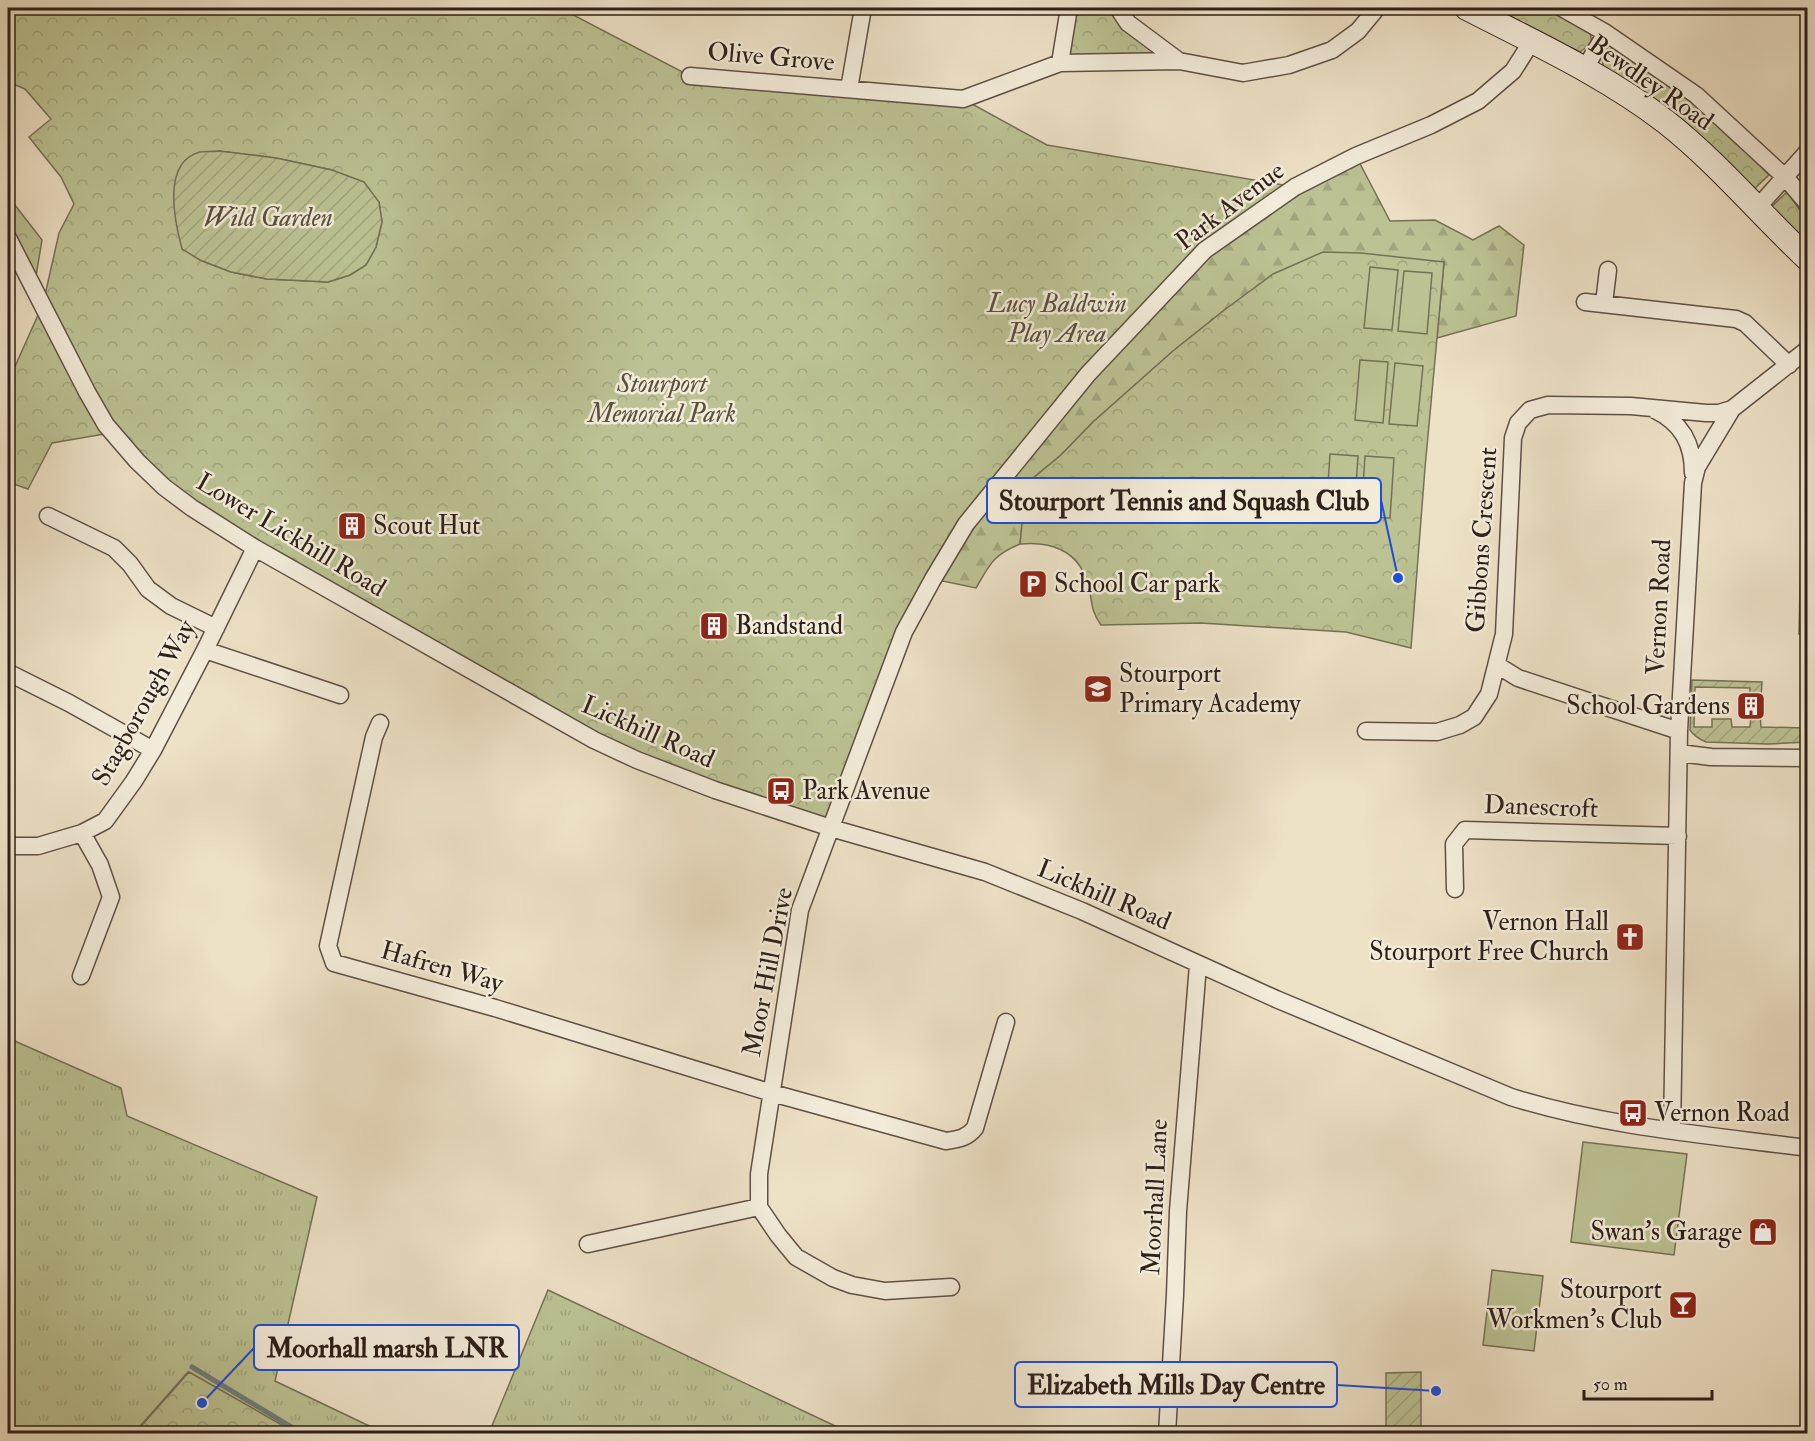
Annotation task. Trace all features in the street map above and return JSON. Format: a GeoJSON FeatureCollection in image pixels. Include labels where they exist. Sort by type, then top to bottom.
{"type":"FeatureCollection","features":[{"type":"Feature","properties":{"kind":"main road","name":"Bewdley Road"},"geometry":{"type":"LineString","coordinates":[[1467,8],[1585,68],[1665,122],[1704,155],[1808,260]]}},
{"type":"Feature","properties":{"kind":"street","name":"Olive Grove"},"geometry":{"type":"LineString","coordinates":[[849,89],[863,8]]}},
{"type":"Feature","properties":{"kind":"street"},"geometry":{"type":"LineString","coordinates":[[1060,63],[1069,8]]}},
{"type":"Feature","properties":{"kind":"street"},"geometry":{"type":"LineString","coordinates":[[1118,8],[1128,23],[1179,61],[1243,73],[1289,65],[1332,50],[1358,31],[1377,8]]}},
{"type":"Feature","properties":{"kind":"street","name":"Bewdley Road"},"geometry":{"type":"LineString","coordinates":[[1562,8],[1606,33],[1696,95],[1785,177],[1808,204]]}},
{"type":"Feature","properties":{"kind":"street"},"geometry":{"type":"LineString","coordinates":[[1585,68],[1606,33]]}},
{"type":"Feature","properties":{"kind":"street","name":"Park Avenue"},"geometry":{"type":"LineString","coordinates":[[831,828],[904,632],[933,579],[966,524],[1088,374],[1205,250],[1295,187],[1356,156],[1431,125],[1478,101],[1513,71],[1532,41]]}},
{"type":"Feature","properties":{"kind":"street","name":"Olive Grove"},"geometry":{"type":"LineString","coordinates":[[690,76],[963,99],[1060,63],[1179,61]]}},
{"type":"Feature","properties":{"kind":"street"},"geometry":{"type":"LineString","coordinates":[[1757,207],[1808,151]]}},
{"type":"Feature","properties":{"kind":"street","name":"Lower Lickhill Road"},"geometry":{"type":"LineString","coordinates":[[8,238],[110,432],[137,461],[173,494],[223,529],[399,630]]}},
{"type":"Feature","properties":{"kind":"street"},"geometry":{"type":"LineString","coordinates":[[1604,303],[1608,270]]}},
{"type":"Feature","properties":{"kind":"street"},"geometry":{"type":"LineString","coordinates":[[1585,302],[1736,319],[1745,323],[1789,365]]}},
{"type":"Feature","properties":{"kind":"street","name":"Vernon Road"},"geometry":{"type":"LineString","coordinates":[[1672,1130],[1679,731],[1692,483],[1697,467],[1732,409],[1808,349]]}},
{"type":"Feature","properties":{"kind":"street","name":"Gibbons Crescent"},"geometry":{"type":"LineString","coordinates":[[1366,731],[1437,732],[1460,725],[1474,717],[1489,694],[1504,634],[1513,438],[1518,423],[1530,410],[1548,405],[1631,406],[1706,413],[1732,409]]}},
{"type":"Feature","properties":{"kind":"street"},"geometry":{"type":"LineString","coordinates":[[1649,408],[1666,415],[1677,424],[1684,435],[1693,461],[1692,483]]}},
{"type":"Feature","properties":{"kind":"street"},"geometry":{"type":"LineString","coordinates":[[48,516],[114,548],[130,564],[148,589],[171,606],[216,628]]}},
{"type":"Feature","properties":{"kind":"street","name":"Stagborough Way"},"geometry":{"type":"LineString","coordinates":[[8,846],[38,846],[82,833],[105,821],[153,750],[255,548]]}},
{"type":"Feature","properties":{"kind":"street","name":"Lickhill Road"},"geometry":{"type":"LineString","coordinates":[[399,630],[594,740],[637,760],[715,790],[831,828],[985,872],[1082,911],[1276,999],[1511,1096],[1576,1115],[1808,1148]]}},
{"type":"Feature","properties":{"kind":"street"},"geometry":{"type":"LineString","coordinates":[[205,650],[340,695]]}},
{"type":"Feature","properties":{"kind":"street"},"geometry":{"type":"LineString","coordinates":[[1497,665],[1518,678],[1679,731]]}},
{"type":"Feature","properties":{"kind":"street"},"geometry":{"type":"LineString","coordinates":[[9,673],[69,703],[153,750]]}},
{"type":"Feature","properties":{"kind":"street","name":"Hafren Way"},"geometry":{"type":"LineString","coordinates":[[380,723],[372,748],[328,946],[334,963],[495,1008],[772,1093]]}},
{"type":"Feature","properties":{"kind":"street"},"geometry":{"type":"LineString","coordinates":[[1679,753],[1711,757],[1808,758]]}},
{"type":"Feature","properties":{"kind":"street","name":"Moor Hill Drive"},"geometry":{"type":"LineString","coordinates":[[759,1207],[759,1174],[800,910],[831,828]]}},
{"type":"Feature","properties":{"kind":"street","name":"Danescroft"},"geometry":{"type":"LineString","coordinates":[[1455,889],[1454,844],[1465,830],[1678,836]]}},
{"type":"Feature","properties":{"kind":"street"},"geometry":{"type":"LineString","coordinates":[[81,976],[111,897],[100,865],[82,833]]}},
{"type":"Feature","properties":{"kind":"street","name":"Moorhall Lane"},"geometry":{"type":"LineString","coordinates":[[1167,1434],[1178,1211],[1198,965]]}},
{"type":"Feature","properties":{"kind":"street"},"geometry":{"type":"LineString","coordinates":[[772,1093],[946,1141],[960,1139],[970,1134],[975,1128],[1006,1022]]}},
{"type":"Feature","properties":{"kind":"street"},"geometry":{"type":"LineString","coordinates":[[588,1244],[759,1207],[796,1257],[832,1278],[852,1286],[885,1291],[951,1287]]}},
{"type":"Feature","properties":{"kind":"green space","name":"Stourport Memorial Park"},"geometry":{"type":"Polygon","coordinates":[[[8,8],[560,8],[690,76],[963,99],[1047,145],[1295,187],[1244,222],[1088,374],[933,579],[831,828],[637,760],[223,529],[110,433],[52,443],[28,489],[8,482],[8,382],[43,304],[59,233],[74,204],[61,177],[29,137],[51,119],[25,89],[8,82],[8,8]],[[219,151],[200,260],[231,272],[267,279],[328,282],[350,275],[366,265],[376,247],[382,222],[379,202],[332,170],[276,158],[219,151]]]}},
{"type":"Feature","properties":{"kind":"green space"},"geometry":{"type":"Polygon","coordinates":[[[1069,8],[1118,8],[1179,61],[1060,63],[1069,8]]]}},
{"type":"Feature","properties":{"kind":"green space"},"geometry":{"type":"Polygon","coordinates":[[[1487,8],[1553,8],[1589,27],[1592,43],[1580,52],[1487,8]]]}},
{"type":"Feature","properties":{"kind":"green space"},"geometry":{"type":"Polygon","coordinates":[[[1614,45],[1693,98],[1769,175],[1749,194],[1604,72],[1602,57],[1614,45]]]}},
{"type":"Feature","properties":{"kind":"green space","name":"Wild Garden"},"geometry":{"type":"Polygon","coordinates":[[[219,151],[276,158],[332,170],[364,182],[379,202],[382,222],[376,247],[366,265],[350,275],[328,282],[267,279],[231,272],[200,260],[182,249],[174,210],[175,180],[180,168],[188,158],[200,152],[219,151]]]}},
{"type":"Feature","properties":{"kind":"green space"},"geometry":{"type":"Polygon","coordinates":[[[1356,156],[1390,221],[1435,220],[1473,240],[1499,226],[1524,245],[1516,316],[1437,338],[1444,263],[1227,308],[1173,351],[1093,422],[1061,455],[1026,484],[1020,544],[993,561],[976,588],[933,579],[966,524],[1205,250],[1356,156]]]}},
{"type":"Feature","properties":{"kind":"green space"},"geometry":{"type":"Polygon","coordinates":[[[1787,192],[1807,220],[1807,253],[1767,211],[1787,192]]]}},
{"type":"Feature","properties":{"kind":"green space"},"geometry":{"type":"Polygon","coordinates":[[[8,196],[42,240],[34,288],[8,238],[8,196]]]}},
{"type":"Feature","properties":{"kind":"green space"},"geometry":{"type":"Polygon","coordinates":[[[1323,252],[1361,253],[1444,262],[1411,648],[1346,632],[1201,623],[1101,625],[1093,609],[1087,581],[1077,562],[1052,546],[1020,544],[1026,484],[1061,455],[1093,422],[1173,351],[1227,308],[1273,274],[1323,252]]]}},
{"type":"Feature","properties":{"kind":"green space"},"geometry":{"type":"Polygon","coordinates":[[[1370,267],[1398,270],[1392,330],[1364,328],[1370,267]]]}},
{"type":"Feature","properties":{"kind":"green space"},"geometry":{"type":"Polygon","coordinates":[[[1404,271],[1432,273],[1427,334],[1398,331],[1404,271]]]}},
{"type":"Feature","properties":{"kind":"green space"},"geometry":{"type":"Polygon","coordinates":[[[1360,360],[1388,362],[1383,423],[1355,420],[1360,360]]]}},
{"type":"Feature","properties":{"kind":"green space"},"geometry":{"type":"Polygon","coordinates":[[[1395,363],[1423,366],[1417,426],[1389,424],[1395,363]]]}},
{"type":"Feature","properties":{"kind":"green space"},"geometry":{"type":"Polygon","coordinates":[[[1330,454],[1358,456],[1354,516],[1326,514],[1330,454]]]}},
{"type":"Feature","properties":{"kind":"green space"},"geometry":{"type":"Polygon","coordinates":[[[1365,456],[1394,458],[1390,518],[1361,517],[1365,456]]]}},
{"type":"Feature","properties":{"kind":"green space"},"geometry":{"type":"Polygon","coordinates":[[[1802,492],[1807,492],[1807,634],[1799,634],[1802,492]]]}},
{"type":"Feature","properties":{"kind":"green space"},"geometry":{"type":"Polygon","coordinates":[[[1692,680],[1762,682],[1761,698],[1750,698],[1750,688],[1695,687],[1694,727],[1712,727],[1712,719],[1731,719],[1732,727],[1750,727],[1751,714],[1760,714],[1761,727],[1807,728],[1807,742],[1768,744],[1701,740],[1690,730],[1692,680]]]}},
{"type":"Feature","properties":{"kind":"green space"},"geometry":{"type":"Polygon","coordinates":[[[8,1038],[121,1088],[127,1116],[317,1197],[275,1381],[384,1433],[294,1433],[188,1372],[134,1433],[8,1433],[8,1038]]]}},
{"type":"Feature","properties":{"kind":"green space"},"geometry":{"type":"Polygon","coordinates":[[[1583,1142],[1687,1154],[1674,1255],[1571,1242],[1583,1142]]]}},
{"type":"Feature","properties":{"kind":"green space"},"geometry":{"type":"Polygon","coordinates":[[[1492,1270],[1543,1276],[1534,1351],[1483,1345],[1492,1270]]]}},
{"type":"Feature","properties":{"kind":"green space"},"geometry":{"type":"Polygon","coordinates":[[[548,1290],[850,1433],[489,1433],[548,1290]]]}},
{"type":"Feature","properties":{"kind":"green space"},"geometry":{"type":"Polygon","coordinates":[[[189,1372],[296,1433],[135,1433],[189,1372]]]}},
{"type":"Feature","properties":{"kind":"green space"},"geometry":{"type":"Polygon","coordinates":[[[1421,1372],[1421,1427],[1386,1427],[1386,1373],[1421,1372]]]}},
{"type":"Feature","properties":{"kind":"waterway"},"geometry":{"type":"LineString","coordinates":[[192,1367],[303,1434]]}},
{"type":"Feature","properties":{"kind":"place","name":"Scout Hut"},"geometry":{"type":"Point","coordinates":[352,526]}},
{"type":"Feature","properties":{"kind":"place","name":"Stourport Tennis and Squash Club"},"geometry":{"type":"Point","coordinates":[1398,578]}},
{"type":"Feature","properties":{"kind":"place","name":"School Car park"},"geometry":{"type":"Point","coordinates":[1033,584]}},
{"type":"Feature","properties":{"kind":"place","name":"Bandstand"},"geometry":{"type":"Point","coordinates":[714,626]}},
{"type":"Feature","properties":{"kind":"place","name":"Stourport Primary Academy"},"geometry":{"type":"Point","coordinates":[1098,689]}},
{"type":"Feature","properties":{"kind":"place","name":"School Gardens"},"geometry":{"type":"Point","coordinates":[1751,706]}},
{"type":"Feature","properties":{"kind":"place","name":"Park Avenue"},"geometry":{"type":"Point","coordinates":[781,791]}},
{"type":"Feature","properties":{"kind":"place","name":"Vernon Hall Stourport Free Church"},"geometry":{"type":"Point","coordinates":[1630,937]}},
{"type":"Feature","properties":{"kind":"place","name":"Vernon Road"},"geometry":{"type":"Point","coordinates":[1633,1113]}},
{"type":"Feature","properties":{"kind":"place","name":"Swan's Garage"},"geometry":{"type":"Point","coordinates":[1763,1232]}},
{"type":"Feature","properties":{"kind":"place","name":"Stourport Workmen's Club"},"geometry":{"type":"Point","coordinates":[1683,1305]}},
{"type":"Feature","properties":{"kind":"place","name":"Elizabeth Mills Day Centre"},"geometry":{"type":"Point","coordinates":[1436,1391]}},
{"type":"Feature","properties":{"kind":"place","name":"Moorhall marsh LNR"},"geometry":{"type":"Point","coordinates":[202,1403]}},
{"type":"Feature","properties":{"kind":"park label","name":"Lucy Baldwin Play Area"},"geometry":{"type":"Point","coordinates":[1057,319]}}]}
